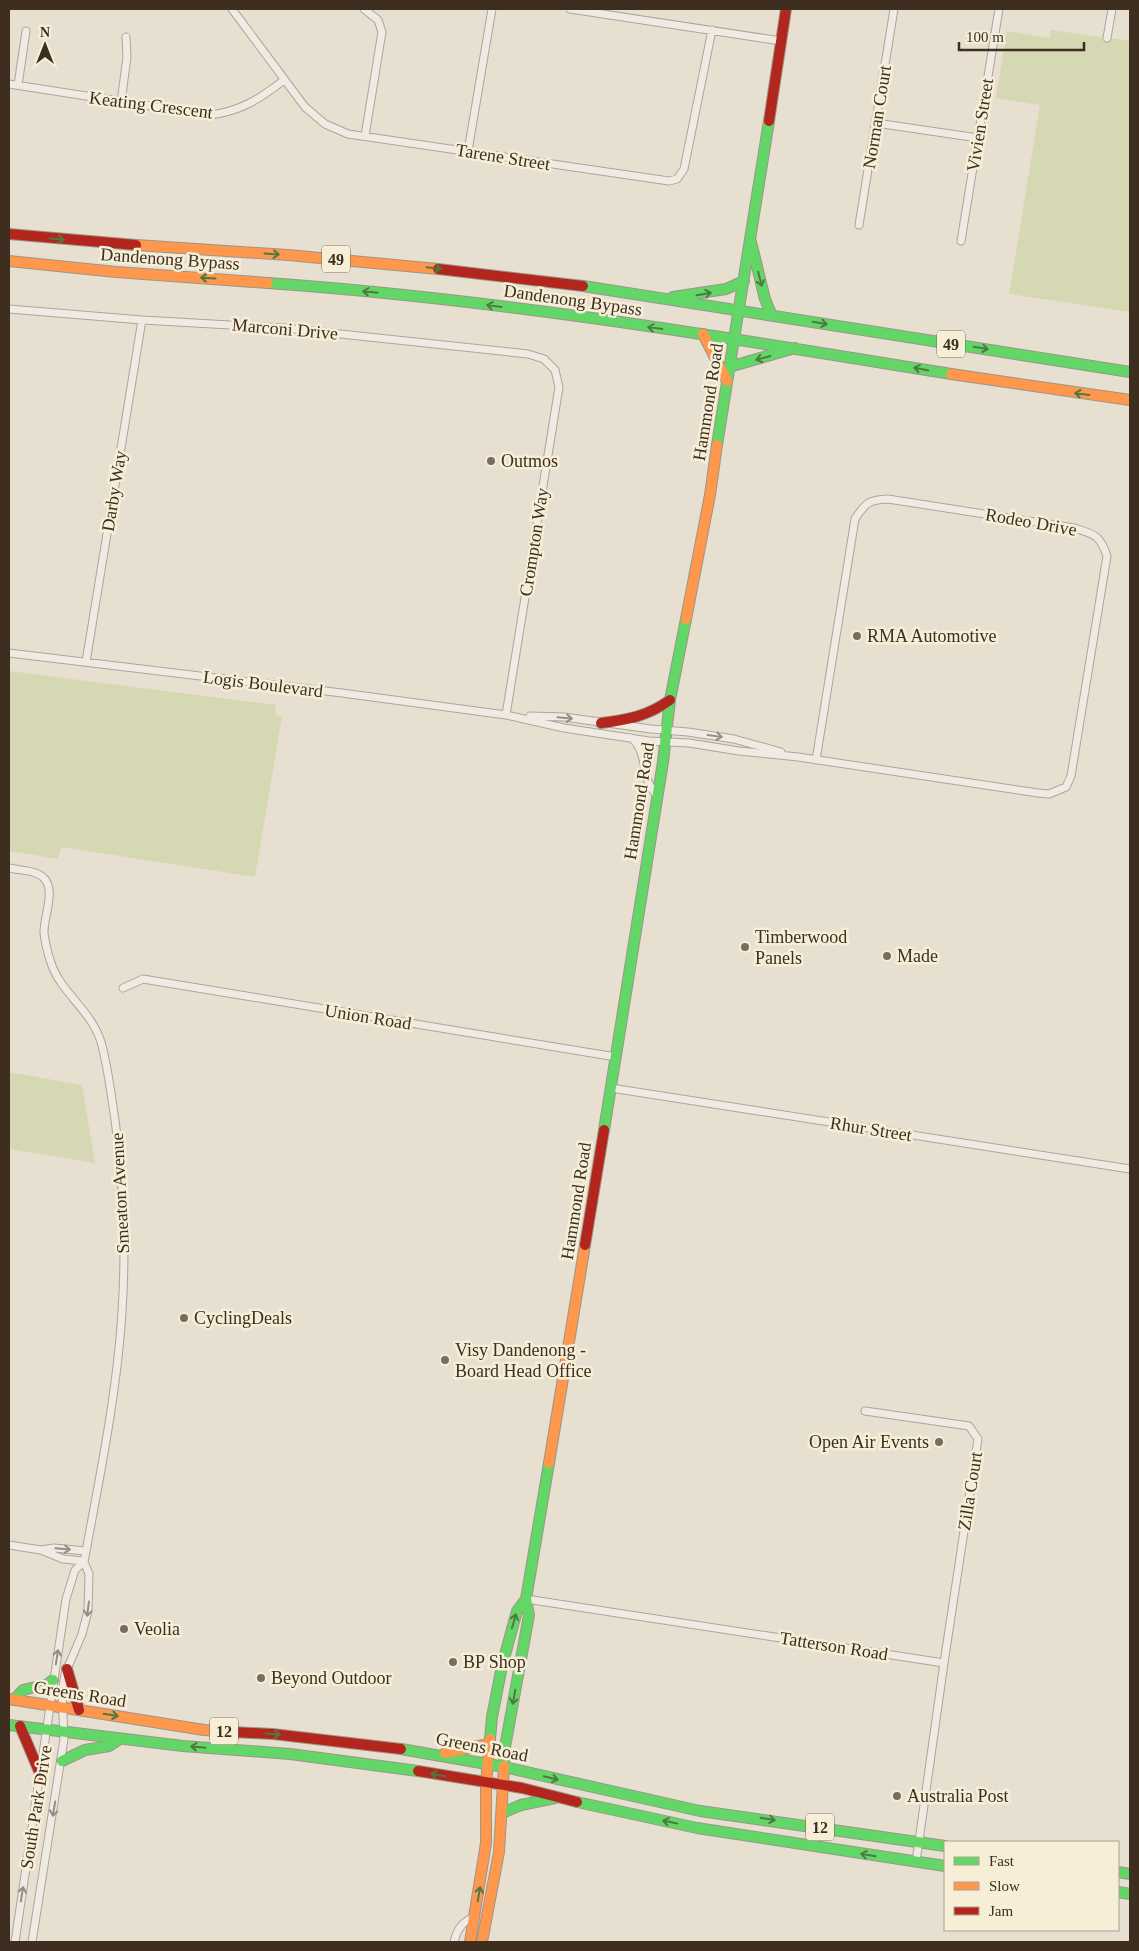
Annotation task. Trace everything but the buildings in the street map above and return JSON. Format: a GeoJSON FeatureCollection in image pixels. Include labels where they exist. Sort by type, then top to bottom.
{"type":"FeatureCollection","features":[{"type":"Feature","properties":{"kind":"main road","name":"Hammond Road"},"geometry":{"type":"LineString","coordinates":[[482,1942],[499,1852],[505,1747],[529,1615],[526,1598],[611,1088],[657,797],[670,700],[710,495],[786,9]]}},
{"type":"Feature","properties":{"kind":"main road","name":"Dandenong Bypass"},"geometry":{"type":"LineString","coordinates":[[9,234],[432,268],[590,287],[1130,372]]}},
{"type":"Feature","properties":{"kind":"main road"},"geometry":{"type":"LineString","coordinates":[[751,242],[765,299],[772,316]]}},
{"type":"Feature","properties":{"kind":"main road","name":"Dandenong Bypass"},"geometry":{"type":"LineString","coordinates":[[9,261],[113,272],[277,282],[436,298],[734,338],[889,362],[1031,388],[1130,400]]}},
{"type":"Feature","properties":{"kind":"main road"},"geometry":{"type":"LineString","coordinates":[[661,298],[726,290],[744,281]]}},
{"type":"Feature","properties":{"kind":"main road"},"geometry":{"type":"LineString","coordinates":[[703,334],[710,344],[719,368],[727,381]]}},
{"type":"Feature","properties":{"kind":"main road"},"geometry":{"type":"LineString","coordinates":[[730,367],[796,348]]}},
{"type":"Feature","properties":{"kind":"main road"},"geometry":{"type":"LineString","coordinates":[[601,723],[651,714],[670,700]]}},
{"type":"Feature","properties":{"kind":"main road","name":"Hammond Road"},"geometry":{"type":"LineString","coordinates":[[470,1942],[486,1843],[486,1783],[492,1717],[502,1666],[517,1611],[526,1598]]}},
{"type":"Feature","properties":{"kind":"main road"},"geometry":{"type":"LineString","coordinates":[[67,1669],[80,1710]]}},
{"type":"Feature","properties":{"kind":"main road"},"geometry":{"type":"LineString","coordinates":[[11,1700],[23,1690],[48,1684],[53,1680]]}},
{"type":"Feature","properties":{"kind":"main road","name":"Greens Road"},"geometry":{"type":"LineString","coordinates":[[11,1700],[204,1730],[273,1734],[439,1754],[681,1807],[944,1846]]}},
{"type":"Feature","properties":{"kind":"main road","name":"Greens Road"},"geometry":{"type":"LineString","coordinates":[[9,1724],[48,1731],[120,1739],[308,1756],[436,1774],[522,1788],[559,1798],[718,1831],[944,1866]]}},
{"type":"Feature","properties":{"kind":"main road"},"geometry":{"type":"LineString","coordinates":[[20,1726],[41,1776]]}},
{"type":"Feature","properties":{"kind":"main road"},"geometry":{"type":"LineString","coordinates":[[62,1761],[85,1750],[109,1746],[120,1739]]}},
{"type":"Feature","properties":{"kind":"main road"},"geometry":{"type":"LineString","coordinates":[[439,1754],[490,1744]]}},
{"type":"Feature","properties":{"kind":"main road"},"geometry":{"type":"LineString","coordinates":[[502,1814],[522,1804],[559,1798]]}},
{"type":"Feature","properties":{"kind":"main road"},"geometry":{"type":"LineString","coordinates":[[718,1831],[720,1814]]}},
{"type":"Feature","properties":{"kind":"street","name":"Tarene Street"},"geometry":{"type":"LineString","coordinates":[[232,9],[305,107],[325,124],[348,134],[669,181],[677,179],[683,173],[712,30]]}},
{"type":"Feature","properties":{"kind":"street"},"geometry":{"type":"LineString","coordinates":[[364,9],[378,20],[382,32],[365,136]]}},
{"type":"Feature","properties":{"kind":"street"},"geometry":{"type":"LineString","coordinates":[[468,151],[492,9]]}},
{"type":"Feature","properties":{"kind":"street"},"geometry":{"type":"LineString","coordinates":[[570,9],[781,41]]}},
{"type":"Feature","properties":{"kind":"street","name":"Norman Court"},"geometry":{"type":"LineString","coordinates":[[859,225],[894,9]]}},
{"type":"Feature","properties":{"kind":"street","name":"Vivien Street"},"geometry":{"type":"LineString","coordinates":[[961,241],[999,9]]}},
{"type":"Feature","properties":{"kind":"street"},"geometry":{"type":"LineString","coordinates":[[1107,38],[1112,9]]}},
{"type":"Feature","properties":{"kind":"street"},"geometry":{"type":"LineString","coordinates":[[18,86],[26,31]]}},
{"type":"Feature","properties":{"kind":"street"},"geometry":{"type":"LineString","coordinates":[[121,102],[127,57],[126,36]]}},
{"type":"Feature","properties":{"kind":"street","name":"Keating Crescent"},"geometry":{"type":"LineString","coordinates":[[9,84],[200,115],[223,114],[255,102],[284,80]]}},
{"type":"Feature","properties":{"kind":"street"},"geometry":{"type":"LineString","coordinates":[[876,123],[978,138]]}},
{"type":"Feature","properties":{"kind":"street","name":"Marconi Drive"},"geometry":{"type":"LineString","coordinates":[[9,309],[142,320],[284,328],[486,348],[528,354],[544,359],[555,370]]}},
{"type":"Feature","properties":{"kind":"street","name":"Darby Way"},"geometry":{"type":"LineString","coordinates":[[86,662],[142,320]]}},
{"type":"Feature","properties":{"kind":"street","name":"Crompton Way"},"geometry":{"type":"LineString","coordinates":[[506,715],[559,386],[555,370]]}},
{"type":"Feature","properties":{"kind":"street","name":"Rodeo Drive"},"geometry":{"type":"LineString","coordinates":[[665,742],[689,742],[739,751],[798,757],[816,760],[1038,793],[1049,794],[1066,787],[1071,776],[1107,556],[1103,544],[1095,534],[1074,528],[888,499],[873,500],[864,505],[855,518],[816,760]]}},
{"type":"Feature","properties":{"kind":"street","name":"Logis Boulevard"},"geometry":{"type":"LineString","coordinates":[[9,653],[351,694],[506,715],[564,717],[666,731]]}},
{"type":"Feature","properties":{"kind":"street","name":"Logis Boulevard"},"geometry":{"type":"LineString","coordinates":[[516,716],[564,728],[665,742]]}},
{"type":"Feature","properties":{"kind":"street","name":"Rodeo Drive"},"geometry":{"type":"LineString","coordinates":[[666,731],[734,739],[798,757]]}},
{"type":"Feature","properties":{"kind":"street"},"geometry":{"type":"LineString","coordinates":[[631,738],[639,749],[648,781],[657,797]]}},
{"type":"Feature","properties":{"kind":"street","name":"Smeaton Avenue"},"geometry":{"type":"LineString","coordinates":[[9,868],[39,874],[48,883],[49,890],[44,933],[51,964],[64,989],[80,1004],[92,1021],[100,1040],[107,1067],[119,1147],[123,1201],[122,1312],[117,1364],[84,1562],[89,1574],[88,1611],[82,1634],[67,1669],[62,1693],[63,1708]]}},
{"type":"Feature","properties":{"kind":"street","name":"Union Road"},"geometry":{"type":"LineString","coordinates":[[123,988],[143,979],[616,1056]]}},
{"type":"Feature","properties":{"kind":"street","name":"Rhur Street"},"geometry":{"type":"LineString","coordinates":[[611,1088],[1130,1169]]}},
{"type":"Feature","properties":{"kind":"street","name":"Zilla Court"},"geometry":{"type":"LineString","coordinates":[[865,1411],[969,1426],[978,1439],[944,1663]]}},
{"type":"Feature","properties":{"kind":"street"},"geometry":{"type":"LineString","coordinates":[[9,1545],[41,1550],[63,1559],[84,1562]]}},
{"type":"Feature","properties":{"kind":"street"},"geometry":{"type":"LineString","coordinates":[[41,1550],[54,1548],[86,1551]]}},
{"type":"Feature","properties":{"kind":"street","name":"Smeaton Avenue"},"geometry":{"type":"LineString","coordinates":[[50,1706],[69,1591],[76,1570],[84,1562]]}},
{"type":"Feature","properties":{"kind":"street","name":"Tatterson Road"},"geometry":{"type":"LineString","coordinates":[[526,1598],[944,1663]]}},
{"type":"Feature","properties":{"kind":"street"},"geometry":{"type":"LineString","coordinates":[[916,1862],[944,1663]]}},
{"type":"Feature","properties":{"kind":"street","name":"South Park Drive"},"geometry":{"type":"LineString","coordinates":[[15,1942],[48,1731],[50,1706]]}},
{"type":"Feature","properties":{"kind":"street","name":"South Park Drive"},"geometry":{"type":"LineString","coordinates":[[32,1942],[62,1761],[65,1733],[63,1708]]}},
{"type":"Feature","properties":{"kind":"street"},"geometry":{"type":"LineString","coordinates":[[454,1942],[459,1928],[464,1922],[475,1917]]}},
{"type":"Feature","properties":{"kind":"green space"},"geometry":{"type":"Polygon","coordinates":[[[1051,30],[1130,41],[1130,312],[1009,294],[1040,105],[996,98],[1007,31],[1050,38],[1051,30]]]}},
{"type":"Feature","properties":{"kind":"green space"},"geometry":{"type":"Polygon","coordinates":[[[9,671],[276,705],[275,715],[282,716],[255,877],[61,847],[58,859],[9,851],[9,671]]]}},
{"type":"Feature","properties":{"kind":"green space"},"geometry":{"type":"Polygon","coordinates":[[[9,1072],[82,1085],[95,1163],[9,1149],[9,1072]]]}},
{"type":"Feature","properties":{"kind":"traffic: fast"},"geometry":{"type":"LineString","coordinates":[[717,445],[769,121]]}},
{"type":"Feature","properties":{"kind":"traffic: fast"},"geometry":{"type":"LineString","coordinates":[[751,242],[765,299],[772,316]]}},
{"type":"Feature","properties":{"kind":"traffic: fast"},"geometry":{"type":"LineString","coordinates":[[673,297],[726,289],[744,281]]}},
{"type":"Feature","properties":{"kind":"traffic: fast"},"geometry":{"type":"LineString","coordinates":[[268,283],[354,290],[525,309],[696,333],[951,374]]}},
{"type":"Feature","properties":{"kind":"traffic: fast"},"geometry":{"type":"LineString","coordinates":[[583,286],[1130,372]]}},
{"type":"Feature","properties":{"kind":"traffic: fast"},"geometry":{"type":"LineString","coordinates":[[729,367],[795,348]]}},
{"type":"Feature","properties":{"kind":"traffic: fast"},"geometry":{"type":"LineString","coordinates":[[604,1130],[663,762],[670,700],[686,619]]}},
{"type":"Feature","properties":{"kind":"traffic: fast"},"geometry":{"type":"LineString","coordinates":[[504,1766],[505,1747],[529,1615],[526,1599],[549,1463]]}},
{"type":"Feature","properties":{"kind":"traffic: fast"},"geometry":{"type":"LineString","coordinates":[[490,1739],[492,1717],[502,1666],[517,1611],[526,1599]]}},
{"type":"Feature","properties":{"kind":"traffic: fast"},"geometry":{"type":"LineString","coordinates":[[14,1700],[23,1690],[48,1684],[53,1680]]}},
{"type":"Feature","properties":{"kind":"traffic: fast"},"geometry":{"type":"LineString","coordinates":[[9,1725],[183,1746],[290,1754],[418,1771]]}},
{"type":"Feature","properties":{"kind":"traffic: fast"},"geometry":{"type":"LineString","coordinates":[[62,1761],[85,1750],[109,1746],[120,1739]]}},
{"type":"Feature","properties":{"kind":"traffic: fast"},"geometry":{"type":"LineString","coordinates":[[401,1749],[504,1767],[700,1811],[944,1846]]}},
{"type":"Feature","properties":{"kind":"traffic: fast"},"geometry":{"type":"LineString","coordinates":[[502,1813],[521,1805],[555,1798]]}},
{"type":"Feature","properties":{"kind":"traffic: fast"},"geometry":{"type":"LineString","coordinates":[[577,1802],[697,1828],[944,1866]]}},
{"type":"Feature","properties":{"kind":"traffic: fast"},"geometry":{"type":"LineString","coordinates":[[1119,1872],[1130,1874]]}},
{"type":"Feature","properties":{"kind":"traffic: fast"},"geometry":{"type":"LineString","coordinates":[[1119,1892],[1130,1894]]}},
{"type":"Feature","properties":{"kind":"traffic: slow"},"geometry":{"type":"LineString","coordinates":[[136,245],[288,255],[438,269]]}},
{"type":"Feature","properties":{"kind":"traffic: slow"},"geometry":{"type":"LineString","coordinates":[[9,261],[116,272],[268,283]]}},
{"type":"Feature","properties":{"kind":"traffic: slow"},"geometry":{"type":"LineString","coordinates":[[703,334],[727,381]]}},
{"type":"Feature","properties":{"kind":"traffic: slow"},"geometry":{"type":"LineString","coordinates":[[951,374],[1130,400]]}},
{"type":"Feature","properties":{"kind":"traffic: slow"},"geometry":{"type":"LineString","coordinates":[[686,619],[710,495],[717,445]]}},
{"type":"Feature","properties":{"kind":"traffic: slow"},"geometry":{"type":"LineString","coordinates":[[549,1463],[585,1245]]}},
{"type":"Feature","properties":{"kind":"traffic: slow"},"geometry":{"type":"LineString","coordinates":[[9,1699],[204,1730],[232,1732]]}},
{"type":"Feature","properties":{"kind":"traffic: slow"},"geometry":{"type":"LineString","coordinates":[[470,1942],[486,1843],[486,1783],[490,1739]]}},
{"type":"Feature","properties":{"kind":"traffic: slow"},"geometry":{"type":"LineString","coordinates":[[445,1753],[489,1744]]}},
{"type":"Feature","properties":{"kind":"traffic: slow"},"geometry":{"type":"LineString","coordinates":[[482,1942],[499,1852],[504,1766]]}},
{"type":"Feature","properties":{"kind":"traffic: jam"},"geometry":{"type":"LineString","coordinates":[[769,121],[786,9]]}},
{"type":"Feature","properties":{"kind":"traffic: jam"},"geometry":{"type":"LineString","coordinates":[[9,234],[136,245]]}},
{"type":"Feature","properties":{"kind":"traffic: jam"},"geometry":{"type":"LineString","coordinates":[[438,269],[583,286]]}},
{"type":"Feature","properties":{"kind":"traffic: jam"},"geometry":{"type":"LineString","coordinates":[[601,723],[637,716],[654,710],[670,700]]}},
{"type":"Feature","properties":{"kind":"traffic: jam"},"geometry":{"type":"LineString","coordinates":[[585,1245],[604,1130]]}},
{"type":"Feature","properties":{"kind":"traffic: jam"},"geometry":{"type":"LineString","coordinates":[[67,1669],[79,1710]]}},
{"type":"Feature","properties":{"kind":"traffic: jam"},"geometry":{"type":"LineString","coordinates":[[20,1726],[41,1776]]}},
{"type":"Feature","properties":{"kind":"traffic: jam"},"geometry":{"type":"LineString","coordinates":[[232,1732],[273,1734],[401,1749]]}},
{"type":"Feature","properties":{"kind":"traffic: jam"},"geometry":{"type":"LineString","coordinates":[[418,1771],[522,1788],[577,1802]]}},
{"type":"Feature","properties":{"kind":"place","name":"Outmos"},"geometry":{"type":"Point","coordinates":[491,461]}},
{"type":"Feature","properties":{"kind":"place","name":"RMA Automotive"},"geometry":{"type":"Point","coordinates":[857,636]}},
{"type":"Feature","properties":{"kind":"place","name":"Timberwood Panels"},"geometry":{"type":"Point","coordinates":[745,947]}},
{"type":"Feature","properties":{"kind":"place","name":"Made"},"geometry":{"type":"Point","coordinates":[887,956]}},
{"type":"Feature","properties":{"kind":"place","name":"CyclingDeals"},"geometry":{"type":"Point","coordinates":[184,1318]}},
{"type":"Feature","properties":{"kind":"place","name":"Visy Dandenong - Board Head Office"},"geometry":{"type":"Point","coordinates":[445,1360]}},
{"type":"Feature","properties":{"kind":"place","name":"Open Air Events"},"geometry":{"type":"Point","coordinates":[939,1442]}},
{"type":"Feature","properties":{"kind":"place","name":"Veolia"},"geometry":{"type":"Point","coordinates":[124,1629]}},
{"type":"Feature","properties":{"kind":"place","name":"BP Shop"},"geometry":{"type":"Point","coordinates":[453,1662]}},
{"type":"Feature","properties":{"kind":"place","name":"Beyond Outdoor"},"geometry":{"type":"Point","coordinates":[261,1678]}},
{"type":"Feature","properties":{"kind":"place","name":"Australia Post"},"geometry":{"type":"Point","coordinates":[897,1796]}}]}
